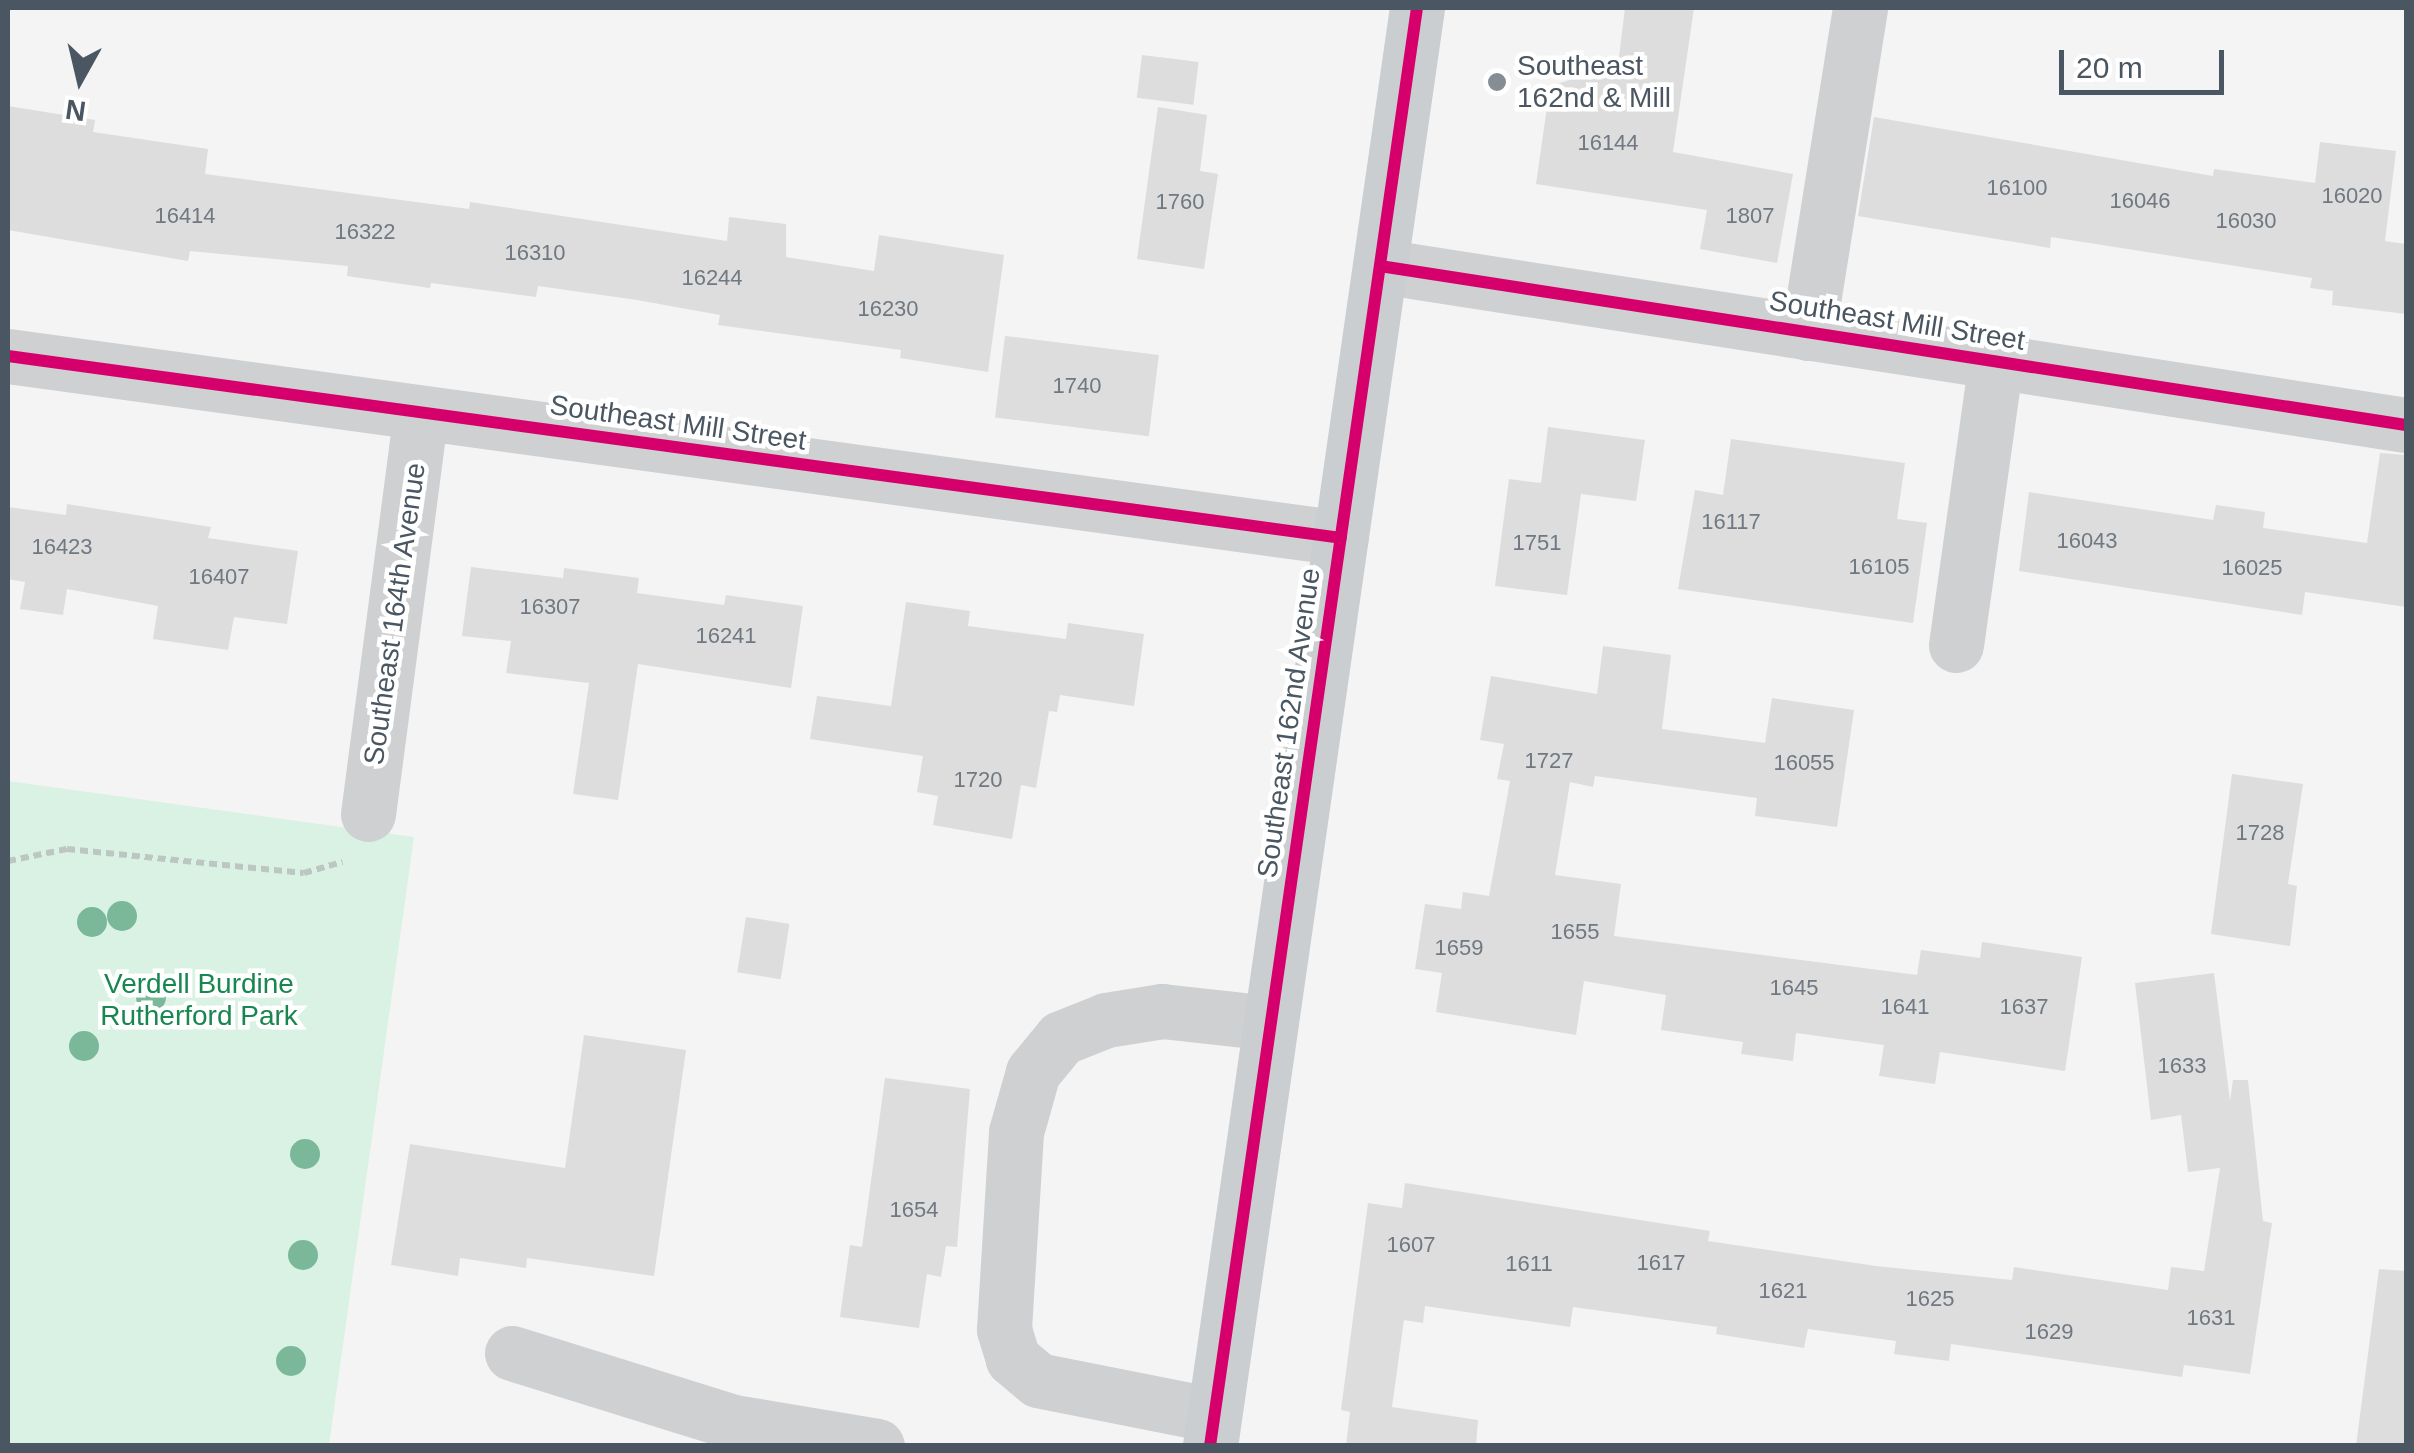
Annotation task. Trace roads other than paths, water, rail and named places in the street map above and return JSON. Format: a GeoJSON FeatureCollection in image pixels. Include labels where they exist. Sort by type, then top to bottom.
{"type":"FeatureCollection","features":[{"type":"Feature","properties":{"kind":"main road","name":"Southeast 162nd Avenue"},"geometry":{"type":"LineString","coordinates":[[1212,1430],[1417,8]]}},
{"type":"Feature","properties":{"kind":"street"},"geometry":{"type":"LineString","coordinates":[[1808,332],[1860,8]]}},
{"type":"Feature","properties":{"kind":"street","name":"Southeast Mill Street"},"geometry":{"type":"LineString","coordinates":[[1380,266],[2406,424]]}},
{"type":"Feature","properties":{"kind":"street","name":"Southeast Mill Street"},"geometry":{"type":"LineString","coordinates":[[8,356],[1342,538]]}},
{"type":"Feature","properties":{"kind":"street"},"geometry":{"type":"LineString","coordinates":[[1956,645],[1996,361]]}},
{"type":"Feature","properties":{"kind":"street","name":"Southeast 164th Avenue"},"geometry":{"type":"LineString","coordinates":[[368,814],[421,414]]}},
{"type":"Feature","properties":{"kind":"street"},"geometry":{"type":"LineString","coordinates":[[1212,1430],[1038,1380],[1013,1360],[1004,1330],[1016,1132],[1034,1072],[1061,1038],[1106,1020],[1162,1011],[1270,1024]]}},
{"type":"Feature","properties":{"kind":"street"},"geometry":{"type":"LineString","coordinates":[[512,1353],[734,1422],[877,1446]]}},
{"type":"Feature","properties":{"kind":"place","name":"Southeast 162nd & Mill"},"geometry":{"type":"Point","coordinates":[1497,82]}},
{"type":"Feature","properties":{"kind":"park label","name":"Verdell Burdine Rutherford Park"},"geometry":{"type":"Point","coordinates":[199,1000]}}]}
